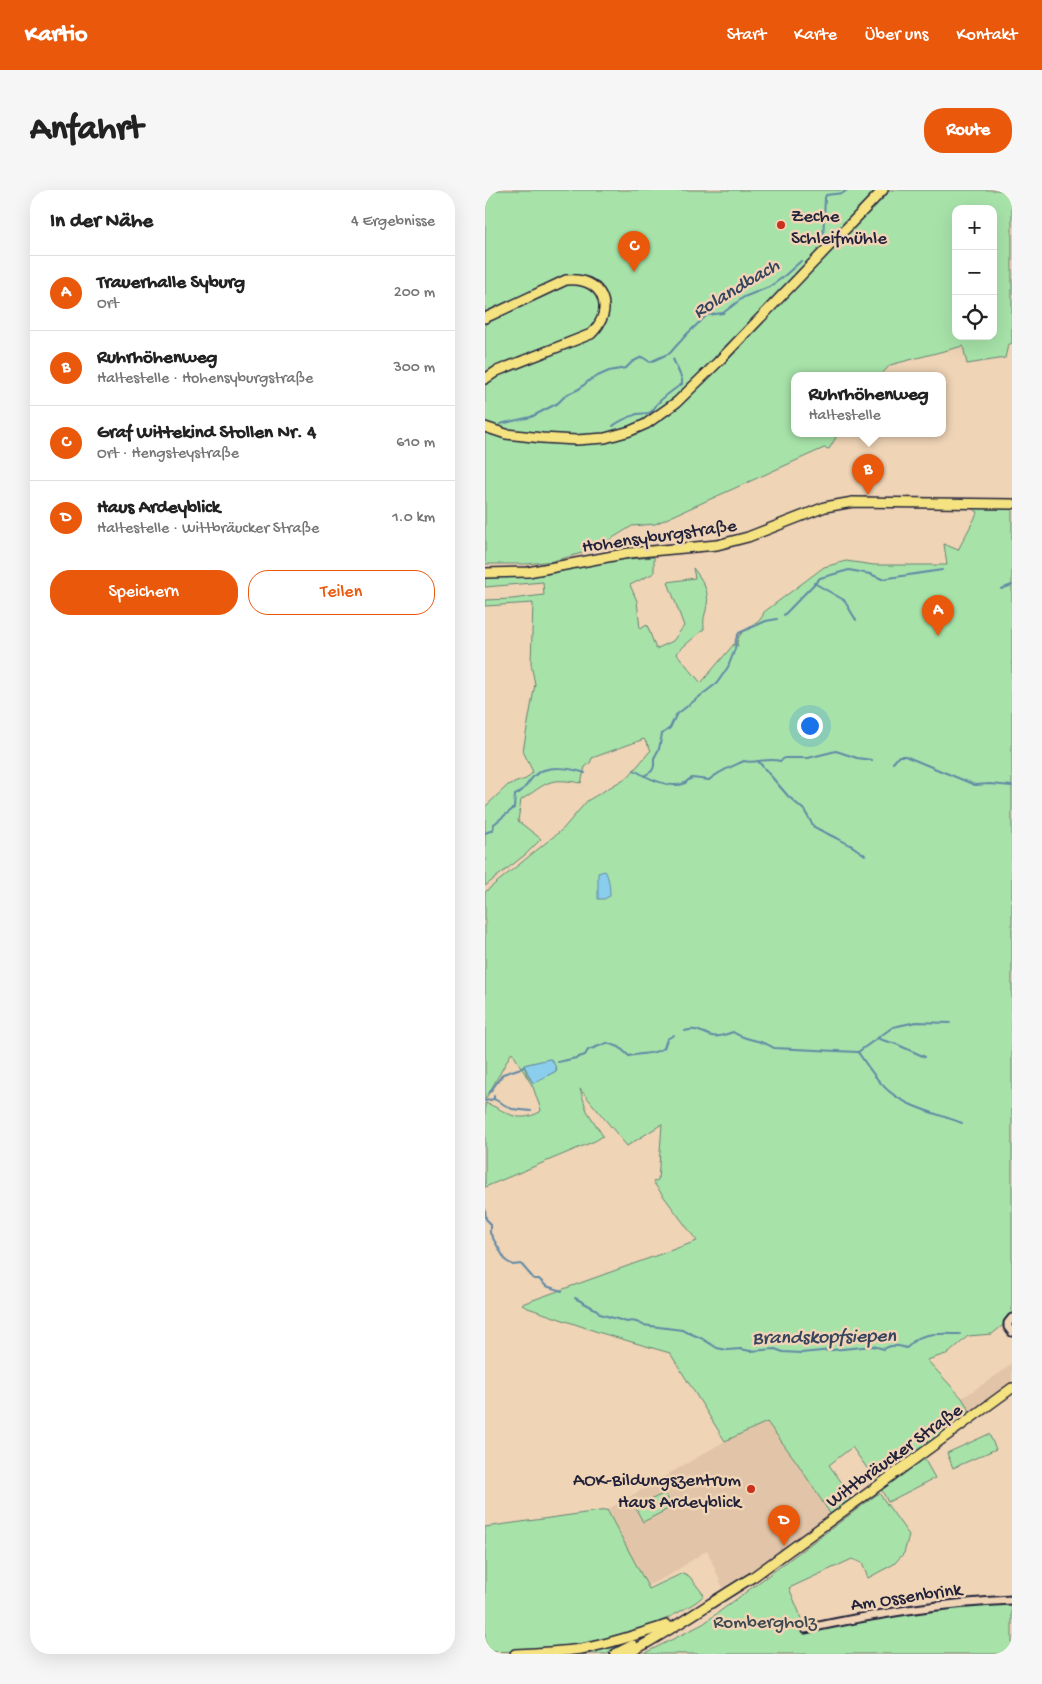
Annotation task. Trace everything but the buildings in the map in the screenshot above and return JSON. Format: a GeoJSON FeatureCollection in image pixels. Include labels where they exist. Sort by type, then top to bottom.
{"type":"FeatureCollection","features":[{"type":"Feature","properties":{"kind":"main road"},"geometry":{"type":"LineString","coordinates":[[485,427],[506,434],[576,440],[605,438],[646,424],[677,402],[718,362],[883,190]]}},
{"type":"Feature","properties":{"kind":"main road"},"geometry":{"type":"LineString","coordinates":[[485,318],[566,280],[574,279],[588,282],[597,288],[604,301],[604,316],[601,323],[591,334],[497,371],[485,378]]}},
{"type":"Feature","properties":{"kind":"main road","name":"Hohensyburgstraße"},"geometry":{"type":"LineString","coordinates":[[485,573],[529,572],[612,556],[717,545],[748,538],[825,507],[853,502],[1012,504]]}},
{"type":"Feature","properties":{"kind":"main road","name":"Wittbräucker Straße"},"geometry":{"type":"LineString","coordinates":[[718,1598],[777,1560],[1012,1388]]}},
{"type":"Feature","properties":{"kind":"main road"},"geometry":{"type":"LineString","coordinates":[[615,1654],[718,1598]]}},
{"type":"Feature","properties":{"kind":"main road"},"geometry":{"type":"LineString","coordinates":[[627,1654],[679,1625],[718,1598]]}},
{"type":"Feature","properties":{"kind":"main road"},"geometry":{"type":"LineString","coordinates":[[515,1654],[547,1653],[583,1648],[667,1626]]}},
{"type":"Feature","properties":{"kind":"street"},"geometry":{"type":"LineString","coordinates":[[1012,1318],[1008,1323],[1008,1327],[1012,1332]]}},
{"type":"Feature","properties":{"kind":"street","name":"Am Ossenbrink"},"geometry":{"type":"LineString","coordinates":[[805,1629],[940,1605],[1012,1600]]}},
{"type":"Feature","properties":{"kind":"shaded area"},"geometry":{"type":"Polygon","coordinates":[[[1012,1363],[1012,1388],[973,1416],[962,1398],[1012,1363]]]}},
{"type":"Feature","properties":{"kind":"shaded area"},"geometry":{"type":"Polygon","coordinates":[[[767,1421],[833,1518],[725,1593],[707,1550],[670,1575],[647,1586],[607,1510],[725,1441],[767,1421]]]}},
{"type":"Feature","properties":{"kind":"green space"},"geometry":{"type":"Polygon","coordinates":[[[485,190],[1012,190],[1012,343],[1008,345],[1005,358],[967,364],[963,346],[890,365],[884,372],[791,372],[791,437],[836,437],[829,449],[824,448],[655,524],[632,526],[593,550],[553,561],[526,564],[485,564],[485,190]]]}},
{"type":"Feature","properties":{"kind":"green space"},"geometry":{"type":"Polygon","coordinates":[[[962,503],[1012,504],[1012,1318],[992,1334],[968,1336],[949,1353],[927,1360],[962,1398],[973,1416],[921,1453],[935,1478],[888,1502],[879,1485],[852,1447],[829,1465],[856,1502],[833,1518],[796,1461],[767,1422],[725,1441],[670,1353],[601,1333],[525,1307],[522,1304],[697,1241],[653,1182],[658,1180],[662,1124],[627,1146],[580,1089],[587,1111],[603,1136],[485,1187],[485,1103],[517,1117],[531,1116],[541,1110],[533,1087],[512,1052],[485,1100],[485,892],[563,829],[587,801],[629,776],[651,750],[644,739],[592,758],[585,767],[581,783],[554,781],[521,800],[518,821],[541,839],[526,854],[485,886],[485,807],[508,785],[526,779],[533,772],[523,751],[535,684],[531,664],[533,603],[485,606],[485,600],[544,595],[543,582],[485,587],[485,578],[548,574],[606,561],[654,557],[654,573],[630,585],[637,601],[640,629],[647,625],[656,649],[673,641],[684,626],[668,582],[695,578],[693,568],[702,580],[708,600],[704,618],[704,629],[676,653],[701,683],[734,644],[738,646],[737,642],[740,635],[757,623],[764,612],[824,567],[846,561],[874,565],[947,565],[944,544],[958,550],[978,512],[962,503]],[[551,1059],[524,1065],[527,1075],[533,1083],[557,1069],[551,1059]]]}},
{"type":"Feature","properties":{"kind":"green space"},"geometry":{"type":"Polygon","coordinates":[[[989,1434],[996,1449],[953,1468],[947,1453],[989,1434]]]}},
{"type":"Feature","properties":{"kind":"green space"},"geometry":{"type":"Polygon","coordinates":[[[665,1493],[672,1507],[643,1522],[635,1507],[665,1493]]]}},
{"type":"Feature","properties":{"kind":"green space","name":"Rombergholz"},"geometry":{"type":"Polygon","coordinates":[[[879,1493],[909,1535],[904,1553],[894,1564],[868,1578],[862,1563],[852,1559],[789,1588],[799,1612],[804,1631],[933,1610],[1012,1603],[1012,1654],[643,1654],[703,1624],[879,1493]]]}},
{"type":"Feature","properties":{"kind":"green space"},"geometry":{"type":"Polygon","coordinates":[[[607,1510],[649,1589],[683,1573],[689,1576],[704,1595],[692,1605],[662,1621],[609,1639],[553,1648],[485,1652],[485,1527],[607,1510]]]}},
{"type":"Feature","properties":{"kind":"green space"},"geometry":{"type":"Polygon","coordinates":[[[642,1636],[607,1654],[559,1654],[642,1636]]]}},
{"type":"Feature","properties":{"kind":"water"},"geometry":{"type":"Polygon","coordinates":[[[605,871],[610,896],[598,899],[598,873],[605,871]]]}},
{"type":"Feature","properties":{"kind":"water"},"geometry":{"type":"Polygon","coordinates":[[[549,1059],[552,1060],[556,1071],[534,1083],[532,1082],[524,1065],[549,1059]]]}},
{"type":"Feature","properties":{"kind":"waterway","name":"Rolandbach"},"geometry":{"type":"LineString","coordinates":[[821,242],[823,239],[826,195],[843,193],[847,190]]}},
{"type":"Feature","properties":{"kind":"waterway","name":"Rolandbach"},"geometry":{"type":"LineString","coordinates":[[500,424],[531,417],[558,403],[566,395],[579,389],[591,379],[609,371],[626,368],[632,362],[642,357],[650,362],[670,353],[707,315],[723,313],[744,297],[769,287],[801,261]]}},
{"type":"Feature","properties":{"kind":"waterway"},"geometry":{"type":"LineString","coordinates":[[613,426],[637,414],[651,412],[663,398],[682,384],[682,379],[673,359]]}},
{"type":"Feature","properties":{"kind":"waterway"},"geometry":{"type":"LineString","coordinates":[[784,615],[820,578],[849,570],[870,574],[882,579],[942,570]]}},
{"type":"Feature","properties":{"kind":"waterway"},"geometry":{"type":"LineString","coordinates":[[814,583],[844,600],[856,620]]}},
{"type":"Feature","properties":{"kind":"waterway"},"geometry":{"type":"LineString","coordinates":[[1001,589],[1012,585]]}},
{"type":"Feature","properties":{"kind":"waterway"},"geometry":{"type":"LineString","coordinates":[[644,776],[652,771],[662,734],[670,728],[676,715],[717,683],[728,667],[739,633],[766,621],[777,619]]}},
{"type":"Feature","properties":{"kind":"waterway"},"geometry":{"type":"LineString","coordinates":[[634,770],[659,782],[679,785],[692,778],[709,780],[744,761],[780,761],[785,758],[808,758],[836,751],[857,758],[872,760]]}},
{"type":"Feature","properties":{"kind":"waterway"},"geometry":{"type":"LineString","coordinates":[[893,763],[899,756],[905,756],[975,785],[1012,786]]}},
{"type":"Feature","properties":{"kind":"waterway"},"geometry":{"type":"LineString","coordinates":[[758,761],[788,796],[804,810],[814,827],[852,846],[865,855]]}},
{"type":"Feature","properties":{"kind":"waterway"},"geometry":{"type":"LineString","coordinates":[[485,833],[493,830],[494,824],[514,808],[515,795],[521,792],[539,772],[558,768],[585,773]]}},
{"type":"Feature","properties":{"kind":"waterway"},"geometry":{"type":"LineString","coordinates":[[858,1052],[893,1027],[916,1022],[950,1023]]}},
{"type":"Feature","properties":{"kind":"waterway"},"geometry":{"type":"LineString","coordinates":[[685,1031],[696,1030],[715,1036],[723,1036],[733,1032],[774,1048],[858,1052]]}},
{"type":"Feature","properties":{"kind":"waterway"},"geometry":{"type":"LineString","coordinates":[[558,1062],[585,1055],[588,1050],[607,1043],[619,1047],[629,1056],[651,1053],[664,1048],[667,1039],[674,1035]]}},
{"type":"Feature","properties":{"kind":"waterway"},"geometry":{"type":"LineString","coordinates":[[879,1039],[896,1044],[925,1057]]}},
{"type":"Feature","properties":{"kind":"waterway"},"geometry":{"type":"LineString","coordinates":[[858,1052],[881,1083],[898,1098],[962,1123]]}},
{"type":"Feature","properties":{"kind":"waterway"},"geometry":{"type":"LineString","coordinates":[[490,1092],[503,1074],[524,1067]]}},
{"type":"Feature","properties":{"kind":"waterway"},"geometry":{"type":"LineString","coordinates":[[485,1101],[494,1099],[494,1096]]}},
{"type":"Feature","properties":{"kind":"waterway"},"geometry":{"type":"LineString","coordinates":[[494,1099],[512,1109],[531,1111]]}},
{"type":"Feature","properties":{"kind":"waterway","name":"Brandskopfsiepen"},"geometry":{"type":"LineString","coordinates":[[485,1209],[486,1219],[490,1223],[490,1233],[506,1261],[513,1265],[521,1264],[534,1279],[539,1279],[546,1286],[562,1291]]}},
{"type":"Feature","properties":{"kind":"waterway","name":"Brandskopfsiepen"},"geometry":{"type":"LineString","coordinates":[[575,1298],[597,1310],[600,1314],[627,1322],[633,1321],[643,1325],[682,1330],[701,1338],[717,1348],[727,1350],[775,1349],[783,1352],[801,1353],[873,1346],[884,1349],[889,1346],[906,1348],[920,1337],[937,1334],[960,1334]]}},
{"type":"Feature","properties":{"kind":"place","name":"Zeche Schleifmühle"},"geometry":{"type":"Point","coordinates":[781,225]}},
{"type":"Feature","properties":{"kind":"place","name":"Graf Wittekind Stollen Nr. 4"},"geometry":{"type":"Point","coordinates":[634,272]}},
{"type":"Feature","properties":{"kind":"place","name":"Ruhrhöhenweg"},"geometry":{"type":"Point","coordinates":[868,495]}},
{"type":"Feature","properties":{"kind":"place","name":"Trauerhalle Syburg"},"geometry":{"type":"Point","coordinates":[938,636]}},
{"type":"Feature","properties":{"kind":"place","name":"AOK-Bildungszentrum Haus Ardeyblick"},"geometry":{"type":"Point","coordinates":[751,1489]}},
{"type":"Feature","properties":{"kind":"place","name":"Haus Ardeyblick"},"geometry":{"type":"Point","coordinates":[784,1546]}}]}
